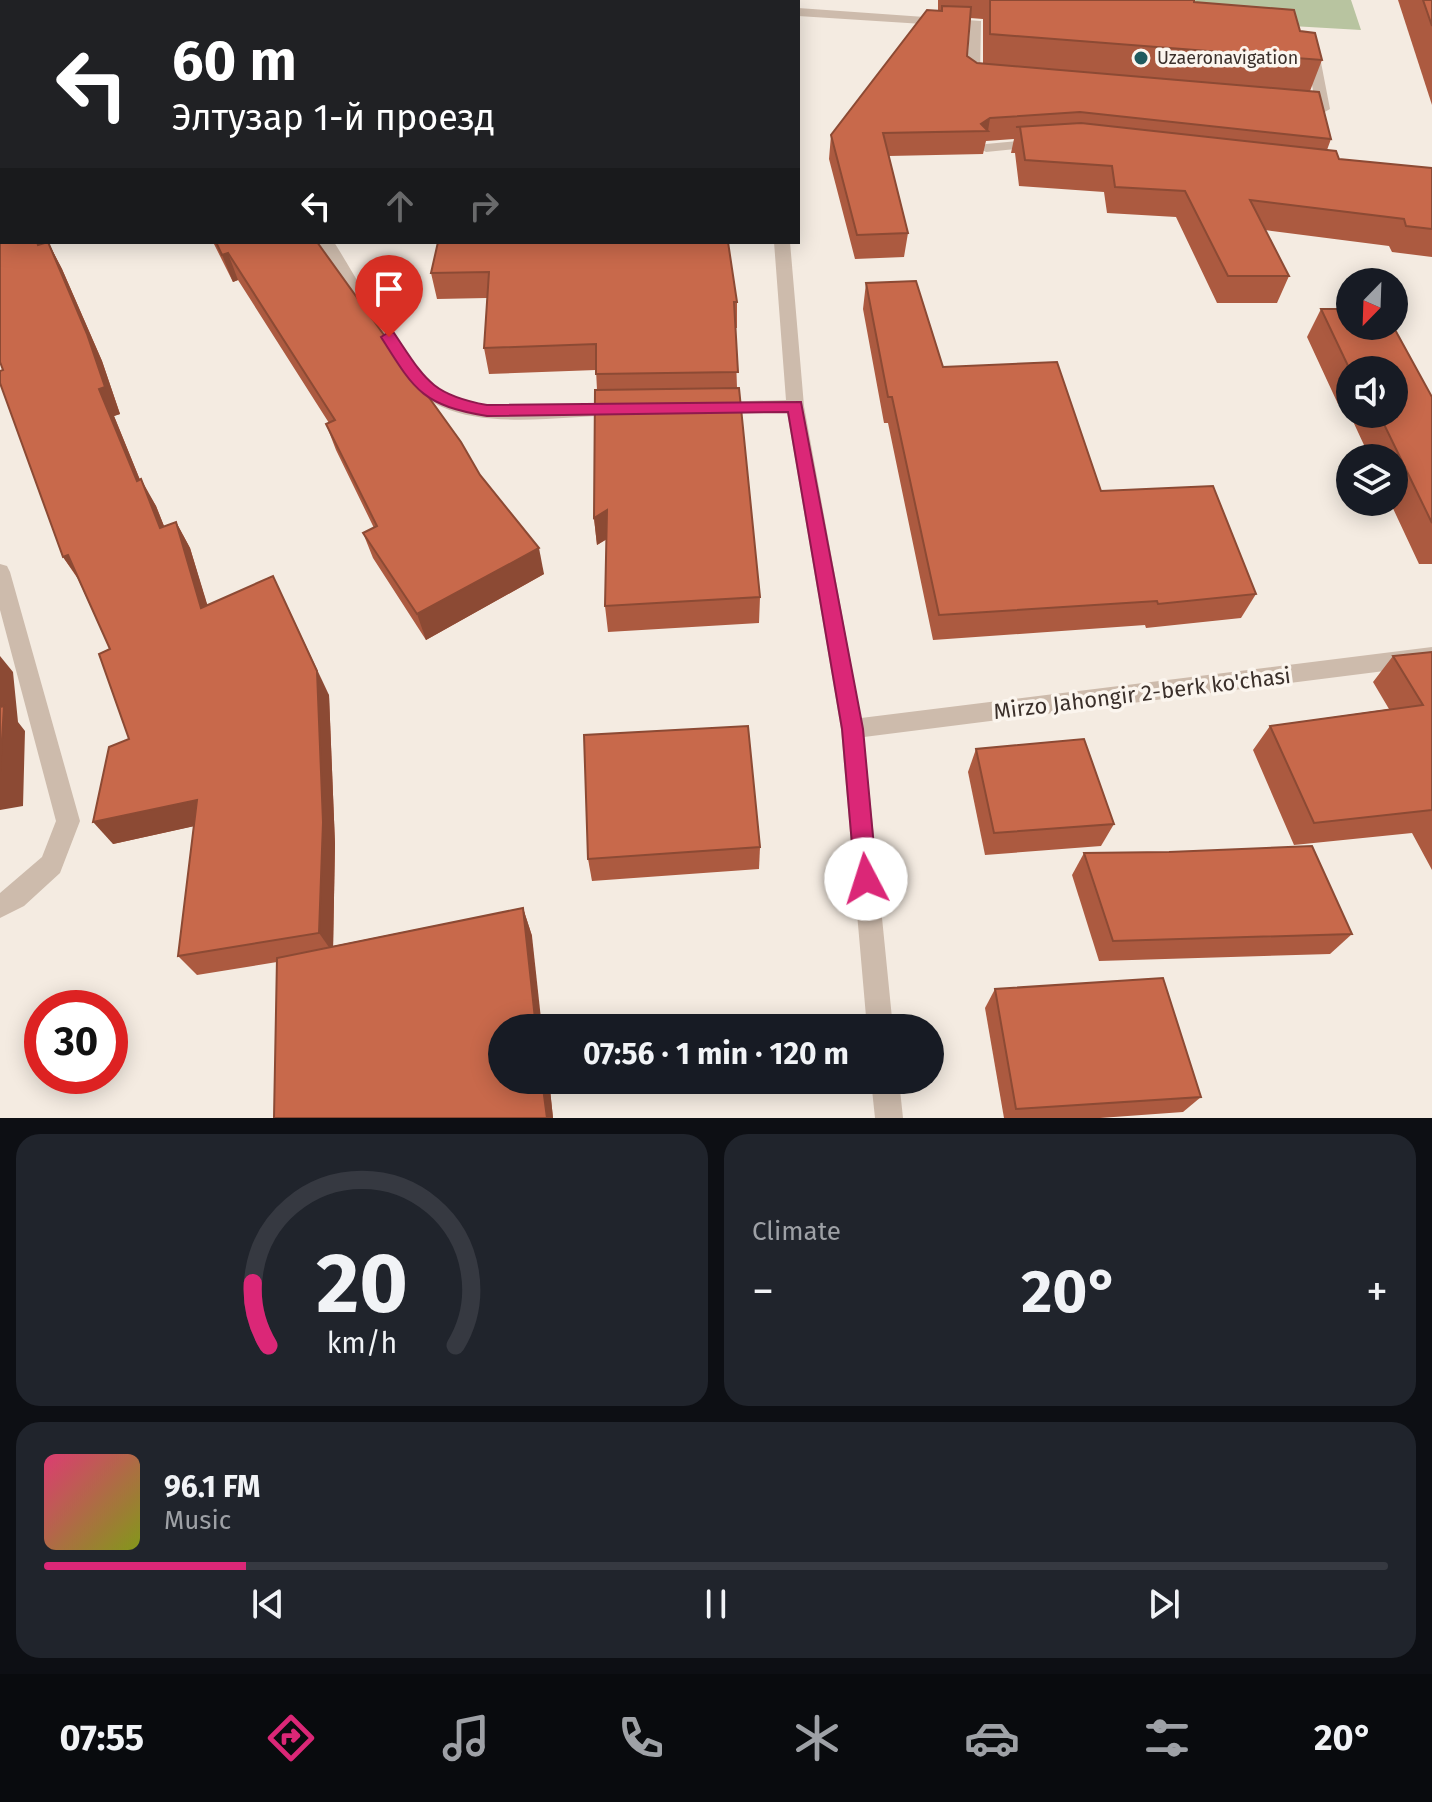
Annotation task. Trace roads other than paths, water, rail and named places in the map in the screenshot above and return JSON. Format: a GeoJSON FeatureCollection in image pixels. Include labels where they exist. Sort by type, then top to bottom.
{"type":"FeatureCollection","features":[{"type":"Feature","properties":{"kind":"street"},"geometry":{"type":"LineString","coordinates":[[800,12],[977,24],[973,79],[1004,82]]}},
{"type":"Feature","properties":{"kind":"street"},"geometry":{"type":"LineString","coordinates":[[1291,106],[1323,109],[1313,52]]}},
{"type":"Feature","properties":{"kind":"street"},"geometry":{"type":"LineString","coordinates":[[986,148],[1054,141]]}},
{"type":"Feature","properties":{"kind":"street"},"geometry":{"type":"LineString","coordinates":[[327,244],[420,384],[450,404],[487,410],[641,408]]}},
{"type":"Feature","properties":{"kind":"street"},"geometry":{"type":"LineString","coordinates":[[782,244],[795,406],[852,729],[879,1014]]}},
{"type":"Feature","properties":{"kind":"street"},"geometry":{"type":"LineString","coordinates":[[703,408],[795,406]]}},
{"type":"Feature","properties":{"kind":"street"},"geometry":{"type":"LineString","coordinates":[[0,572],[68,821],[51,865],[15,898],[0,906]]}},
{"type":"Feature","properties":{"kind":"street","name":"Mirzo Jahongir 2-berk ko'chasi"},"geometry":{"type":"LineString","coordinates":[[852,729],[1432,656]]}},
{"type":"Feature","properties":{"kind":"street"},"geometry":{"type":"LineString","coordinates":[[886,1094],[889,1118]]}},
{"type":"Feature","properties":{"kind":"place","name":"Uzaeronavigation"},"geometry":{"type":"Point","coordinates":[1141,58]}}]}
